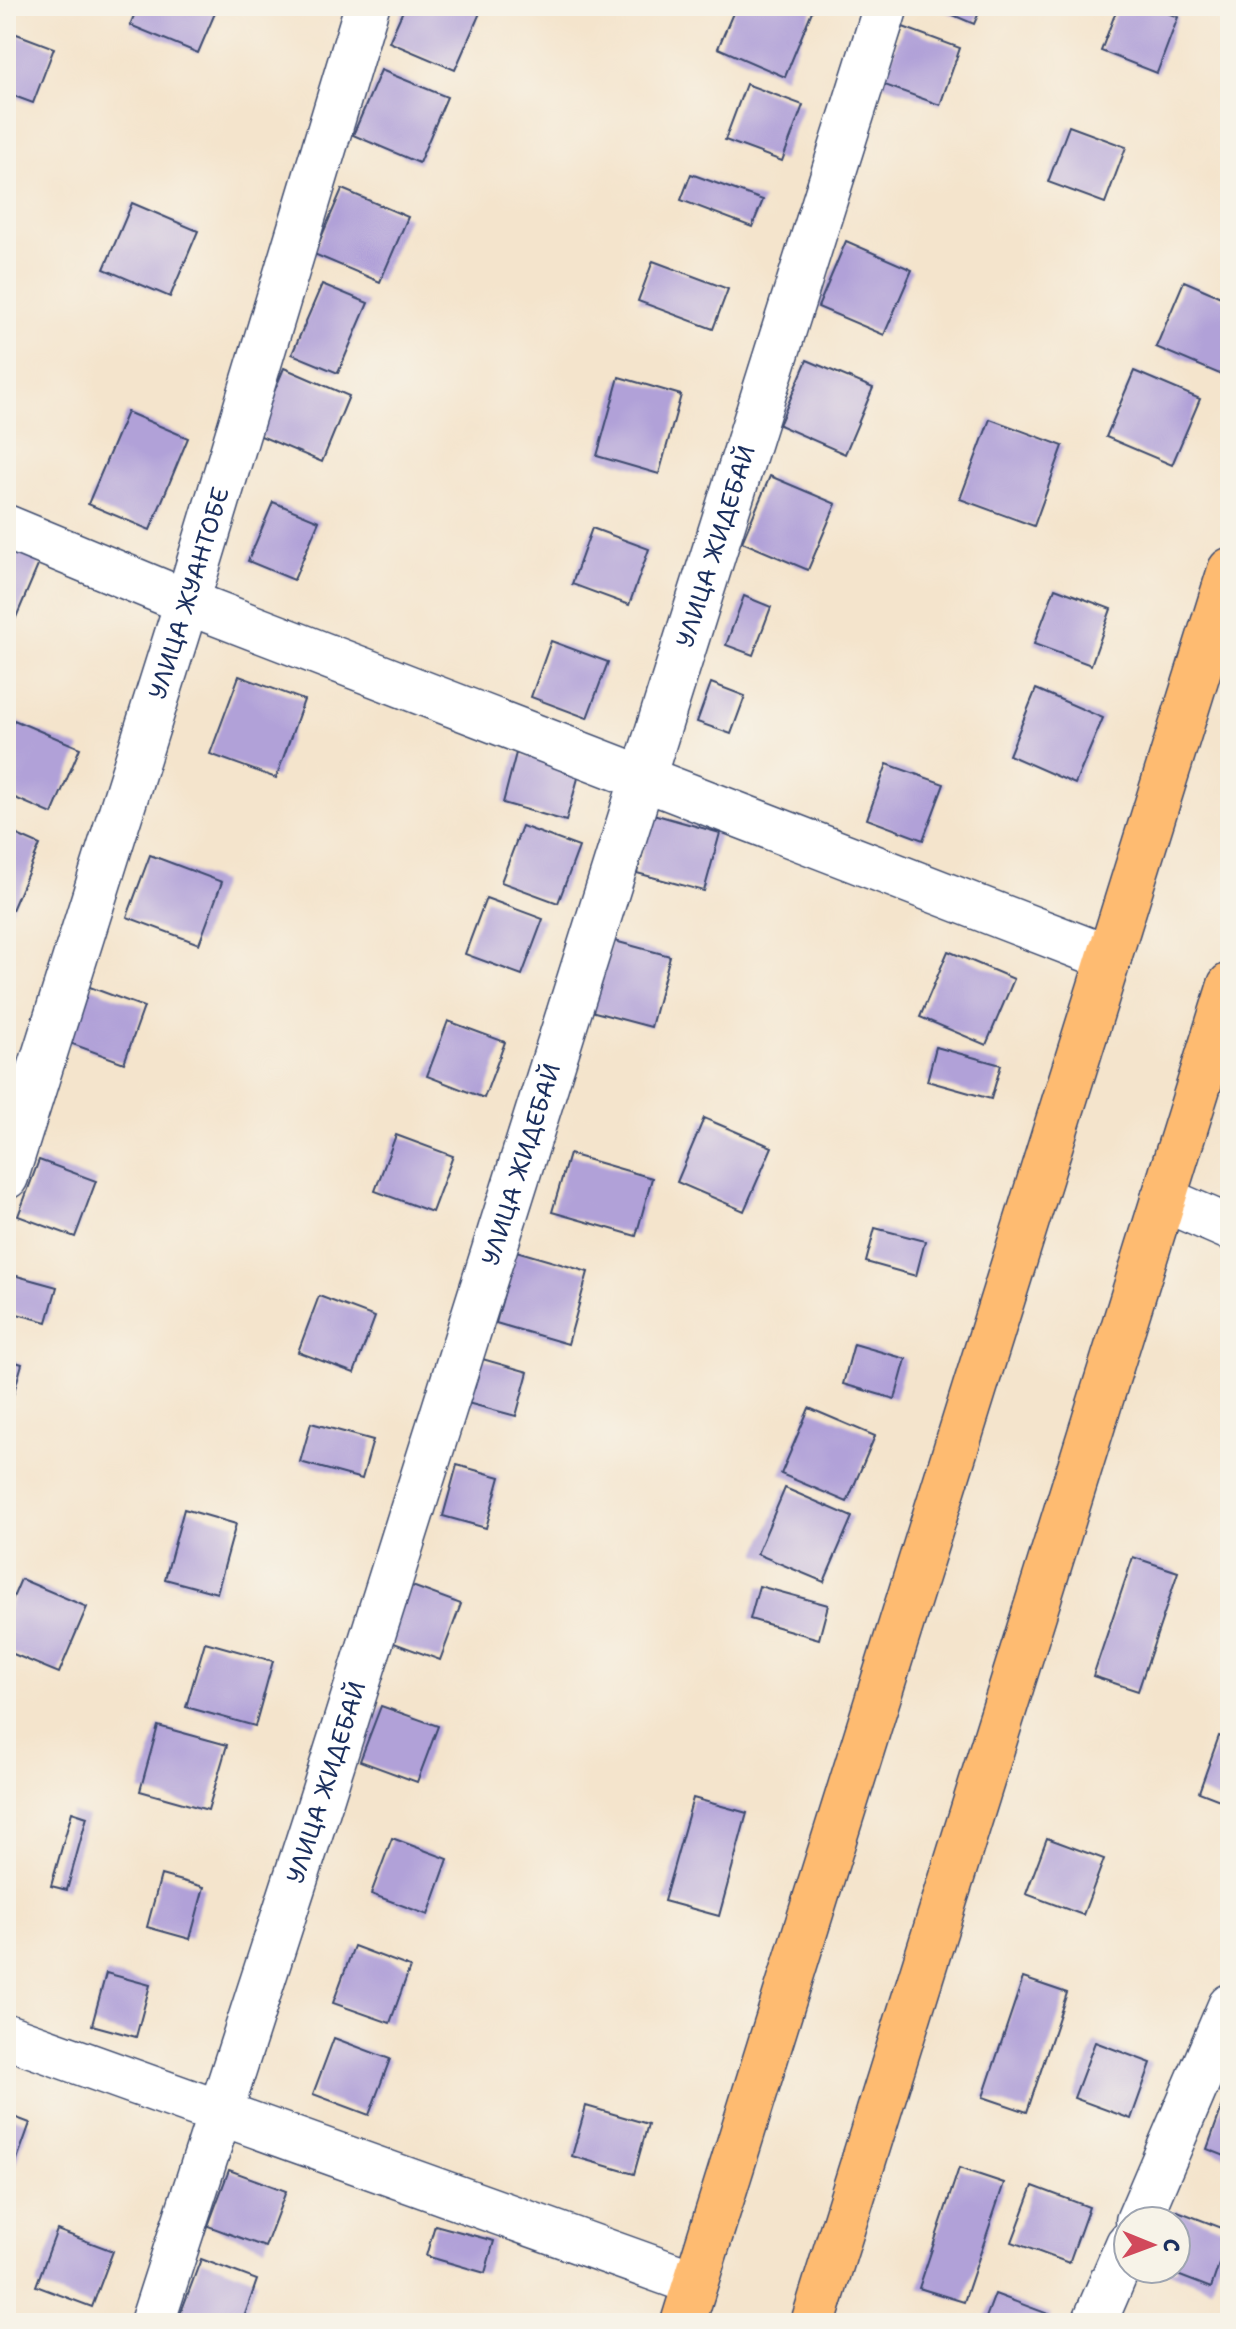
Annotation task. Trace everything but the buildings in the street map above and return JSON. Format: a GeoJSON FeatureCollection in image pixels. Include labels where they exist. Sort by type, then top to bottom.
{"type":"FeatureCollection","features":[{"type":"Feature","properties":{"kind":"main road"},"geometry":{"type":"LineString","coordinates":[[689,2303],[1230,570]]}},
{"type":"Feature","properties":{"kind":"main road"},"geometry":{"type":"LineString","coordinates":[[813,2323],[1230,985]]}},
{"type":"Feature","properties":{"kind":"street","name":"УЛИЦА ЖУАНТОБЕ"},"geometry":{"type":"LineString","coordinates":[[6,1177],[187,602],[367,6]]}},
{"type":"Feature","properties":{"kind":"street","name":"УЛИЦА ЖИДЕБАЙ"},"geometry":{"type":"LineString","coordinates":[[152,2323],[216,2114],[315,1819],[886,6]]}},
{"type":"Feature","properties":{"kind":"street"},"geometry":{"type":"LineString","coordinates":[[6,527],[187,602],[1109,958]]}},
{"type":"Feature","properties":{"kind":"street"},"geometry":{"type":"LineString","coordinates":[[1163,1199],[1230,1228]]}},
{"type":"Feature","properties":{"kind":"street"},"geometry":{"type":"LineString","coordinates":[[1145,2205],[1230,2006]]}},
{"type":"Feature","properties":{"kind":"street"},"geometry":{"type":"LineString","coordinates":[[6,2036],[216,2114],[689,2303]]}},
{"type":"Feature","properties":{"kind":"street"},"geometry":{"type":"LineString","coordinates":[[1094,2323],[1112,2281]]}}]}
